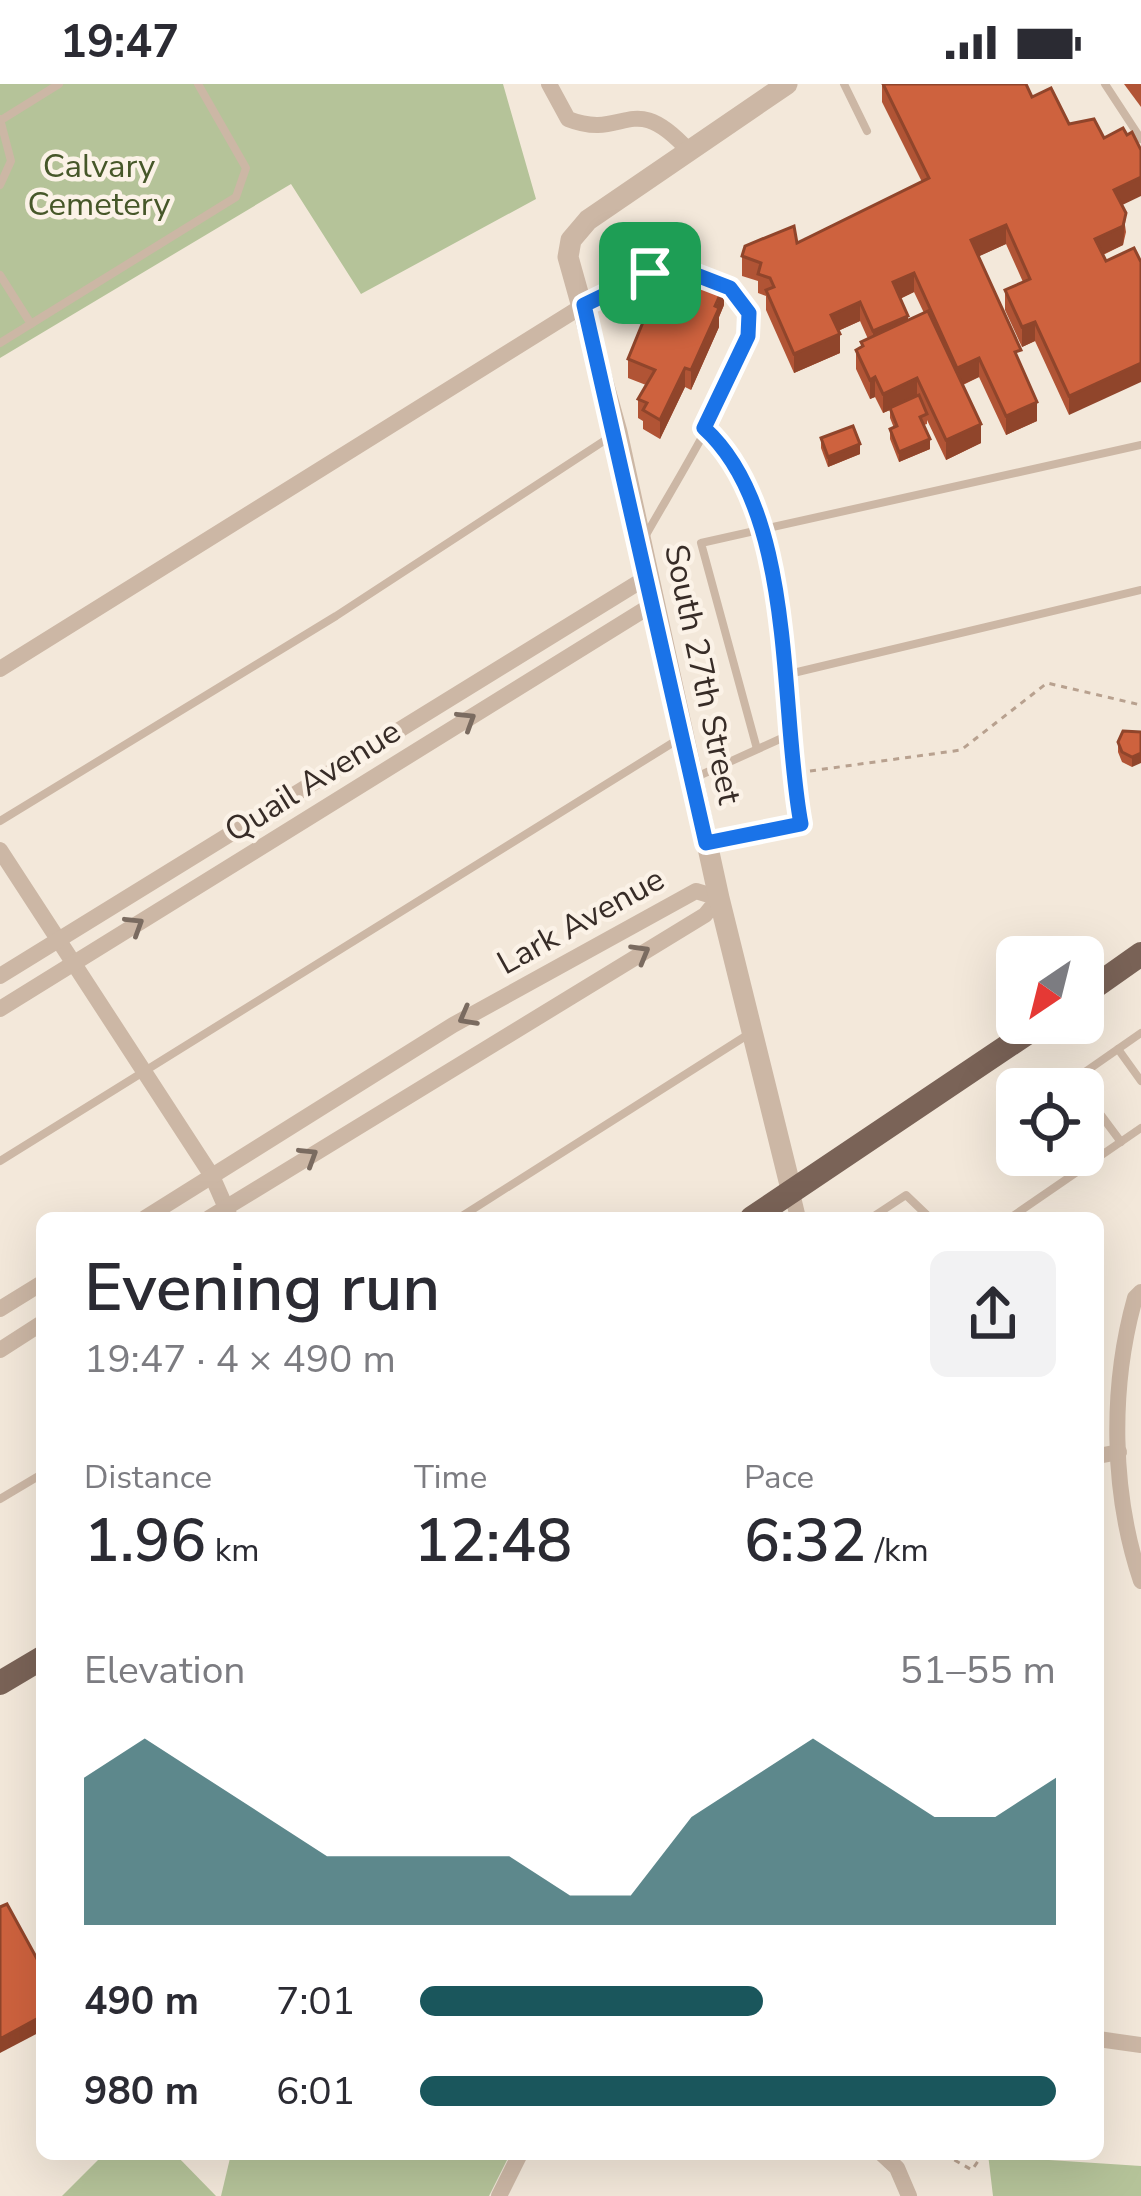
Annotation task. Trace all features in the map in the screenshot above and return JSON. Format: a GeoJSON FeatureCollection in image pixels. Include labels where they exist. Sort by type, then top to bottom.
{"type":"FeatureCollection","features":[{"type":"Feature","properties":{"kind":"main road"},"geometry":{"type":"LineString","coordinates":[[1104,980],[1141,954]]}},
{"type":"Feature","properties":{"kind":"main road"},"geometry":{"type":"LineString","coordinates":[[795,1206],[1014,1044]]}},
{"type":"Feature","properties":{"kind":"main road"},"geometry":{"type":"LineString","coordinates":[[2,1679],[36,1661]]}},
{"type":"Feature","properties":{"kind":"street"},"geometry":{"type":"LineString","coordinates":[[549,84],[568,119],[584,125],[644,116],[664,123],[689,151],[787,84]]}},
{"type":"Feature","properties":{"kind":"street","name":"South 27th Street"},"geometry":{"type":"LineString","coordinates":[[689,151],[588,220],[571,240],[568,257],[617,432],[706,843],[795,1206]]}},
{"type":"Feature","properties":{"kind":"street"},"geometry":{"type":"LineString","coordinates":[[0,669],[584,305]]}},
{"type":"Feature","properties":{"kind":"street","name":"Quail Avenue"},"geometry":{"type":"LineString","coordinates":[[0,976],[649,576]]}},
{"type":"Feature","properties":{"kind":"street","name":"Quail Avenue"},"geometry":{"type":"LineString","coordinates":[[0,1009],[655,603]]}},
{"type":"Feature","properties":{"kind":"street"},"geometry":{"type":"LineString","coordinates":[[249,823],[264,846]]}},
{"type":"Feature","properties":{"kind":"street"},"geometry":{"type":"LineString","coordinates":[[0,850],[212,1176],[228,1212]]}},
{"type":"Feature","properties":{"kind":"street","name":"Lark Avenue"},"geometry":{"type":"LineString","coordinates":[[155,1212],[453,1025],[696,891],[719,898],[706,915],[230,1212]]}},
{"type":"Feature","properties":{"kind":"street"},"geometry":{"type":"LineString","coordinates":[[0,1309],[36,1287]]}},
{"type":"Feature","properties":{"kind":"street"},"geometry":{"type":"LineString","coordinates":[[1141,1292],[1135,1298],[1117,1373],[1119,1452],[1141,1581]]}},
{"type":"Feature","properties":{"kind":"street"},"geometry":{"type":"LineString","coordinates":[[0,1350],[36,1328]]}},
{"type":"Feature","properties":{"kind":"street"},"geometry":{"type":"LineString","coordinates":[[1104,1455],[1119,1452]]}},
{"type":"Feature","properties":{"kind":"street"},"geometry":{"type":"LineString","coordinates":[[1104,2040],[1141,2045]]}},
{"type":"Feature","properties":{"kind":"street"},"geometry":{"type":"LineString","coordinates":[[499,2196],[517,2160]]}},
{"type":"Feature","properties":{"kind":"street"},"geometry":{"type":"LineString","coordinates":[[888,2160],[909,2196]]}},
{"type":"Feature","properties":{"kind":"lane"},"geometry":{"type":"LineString","coordinates":[[0,185],[11,161],[1,119],[59,84]]}},
{"type":"Feature","properties":{"kind":"lane"},"geometry":{"type":"LineString","coordinates":[[0,344],[236,197],[246,168],[198,84]]}},
{"type":"Feature","properties":{"kind":"lane"},"geometry":{"type":"LineString","coordinates":[[844,84],[867,130]]}},
{"type":"Feature","properties":{"kind":"lane"},"geometry":{"type":"LineString","coordinates":[[1105,84],[1141,139]]}},
{"type":"Feature","properties":{"kind":"lane"},"geometry":{"type":"LineString","coordinates":[[584,305],[638,277],[669,270],[699,273],[740,296],[749,313],[748,336],[642,543]]}},
{"type":"Feature","properties":{"kind":"lane"},"geometry":{"type":"LineString","coordinates":[[0,275],[31,324]]}},
{"type":"Feature","properties":{"kind":"lane"},"geometry":{"type":"LineString","coordinates":[[704,428],[727,448],[745,476],[760,529],[789,674],[792,774],[801,824],[706,843]]}},
{"type":"Feature","properties":{"kind":"lane"},"geometry":{"type":"LineString","coordinates":[[0,821],[335,616],[617,432]]}},
{"type":"Feature","properties":{"kind":"lane"},"geometry":{"type":"LineString","coordinates":[[757,749],[701,543],[1141,445]]}},
{"type":"Feature","properties":{"kind":"lane"},"geometry":{"type":"LineString","coordinates":[[789,674],[1141,590]]}},
{"type":"Feature","properties":{"kind":"lane"},"geometry":{"type":"LineString","coordinates":[[692,778],[791,734]]}},
{"type":"Feature","properties":{"kind":"lane"},"geometry":{"type":"LineString","coordinates":[[0,1161],[683,736]]}},
{"type":"Feature","properties":{"kind":"lane"},"geometry":{"type":"LineString","coordinates":[[468,1212],[752,1032]]}},
{"type":"Feature","properties":{"kind":"lane"},"geometry":{"type":"LineString","coordinates":[[1090,1068],[1141,1033]]}},
{"type":"Feature","properties":{"kind":"lane"},"geometry":{"type":"LineString","coordinates":[[1118,1049],[1141,1081]]}},
{"type":"Feature","properties":{"kind":"lane"},"geometry":{"type":"LineString","coordinates":[[1104,1119],[1121,1142]]}},
{"type":"Feature","properties":{"kind":"lane"},"geometry":{"type":"LineString","coordinates":[[1019,1212],[1141,1128]]}},
{"type":"Feature","properties":{"kind":"lane"},"geometry":{"type":"LineString","coordinates":[[881,1212],[906,1195],[924,1212]]}},
{"type":"Feature","properties":{"kind":"lane"},"geometry":{"type":"LineString","coordinates":[[0,1499],[36,1478]]}},
{"type":"Feature","properties":{"kind":"path"},"geometry":{"type":"LineString","coordinates":[[792,774],[962,750],[1047,683],[1141,705]]}},
{"type":"Feature","properties":{"kind":"path"},"geometry":{"type":"LineString","coordinates":[[954,2160],[972,2170],[979,2160]]}},
{"type":"Feature","properties":{"kind":"green space","name":"Calvary Cemetery"},"geometry":{"type":"Polygon","coordinates":[[[0,84],[503,84],[536,199],[361,294],[291,184],[0,358],[0,84]]]}},
{"type":"Feature","properties":{"kind":"green space"},"geometry":{"type":"Polygon","coordinates":[[[98,2160],[181,2160],[216,2196],[62,2196],[98,2160]]]}},
{"type":"Feature","properties":{"kind":"green space"},"geometry":{"type":"Polygon","coordinates":[[[230,2160],[507,2160],[489,2196],[221,2196],[230,2160]]]}},
{"type":"Feature","properties":{"kind":"green space"},"geometry":{"type":"Polygon","coordinates":[[[989,2160],[1141,2166],[1141,2196],[993,2196],[989,2160]]]}},
{"type":"Feature","properties":{"kind":"building"},"geometry":{"type":"Polygon","coordinates":[[[883,84],[1026,84],[1032,97],[1051,88],[1069,124],[1094,119],[1104,138],[1123,128],[1127,135],[1132,132],[1141,150],[1141,177],[1114,190],[1126,213],[1123,226],[1095,239],[1106,261],[1134,248],[1141,262],[1141,363],[1069,396],[1035,322],[1022,327],[1005,290],[1030,279],[1006,225],[971,240],[1021,350],[1015,352],[1037,402],[1006,416],[979,358],[957,368],[914,273],[893,282],[908,316],[873,331],[860,302],[831,315],[840,334],[794,354],[766,290],[774,287],[770,278],[758,274],[761,263],[742,256],[745,246],[794,226],[797,243],[929,178],[883,84]]]}},
{"type":"Feature","properties":{"kind":"building"},"geometry":{"type":"Polygon","coordinates":[[[663,273],[693,287],[699,274],[724,286],[691,370],[685,368],[660,420],[643,410],[647,403],[638,399],[655,370],[628,359],[663,273]]]}},
{"type":"Feature","properties":{"kind":"building"},"geometry":{"type":"Polygon","coordinates":[[[928,311],[981,424],[946,440],[917,378],[883,394],[875,377],[870,380],[856,350],[863,346],[861,342],[928,311]]]}},
{"type":"Feature","properties":{"kind":"building"},"geometry":{"type":"Polygon","coordinates":[[[919,395],[927,414],[920,417],[930,439],[899,452],[890,429],[897,426],[890,408],[919,395]]]}},
{"type":"Feature","properties":{"kind":"building"},"geometry":{"type":"Polygon","coordinates":[[[853,426],[860,444],[828,457],[821,438],[853,426]]]}},
{"type":"Feature","properties":{"kind":"building"},"geometry":{"type":"Polygon","coordinates":[[[1123,731],[1141,732],[1141,753],[1132,757],[1122,752],[1118,742],[1123,731]]]}},
{"type":"Feature","properties":{"kind":"building"},"geometry":{"type":"Polygon","coordinates":[[[7,1904],[36,1957],[36,2019],[0,2039],[0,1907],[7,1904]]]}},
{"type":"Feature","properties":{"kind":"route"},"geometry":{"type":"LineString","coordinates":[[650,273],[699,273],[730,288],[746,304],[751,324],[748,336],[704,428],[727,448],[751,491],[789,674],[792,774],[801,824],[706,843],[617,432],[584,305],[650,273]]}}]}
